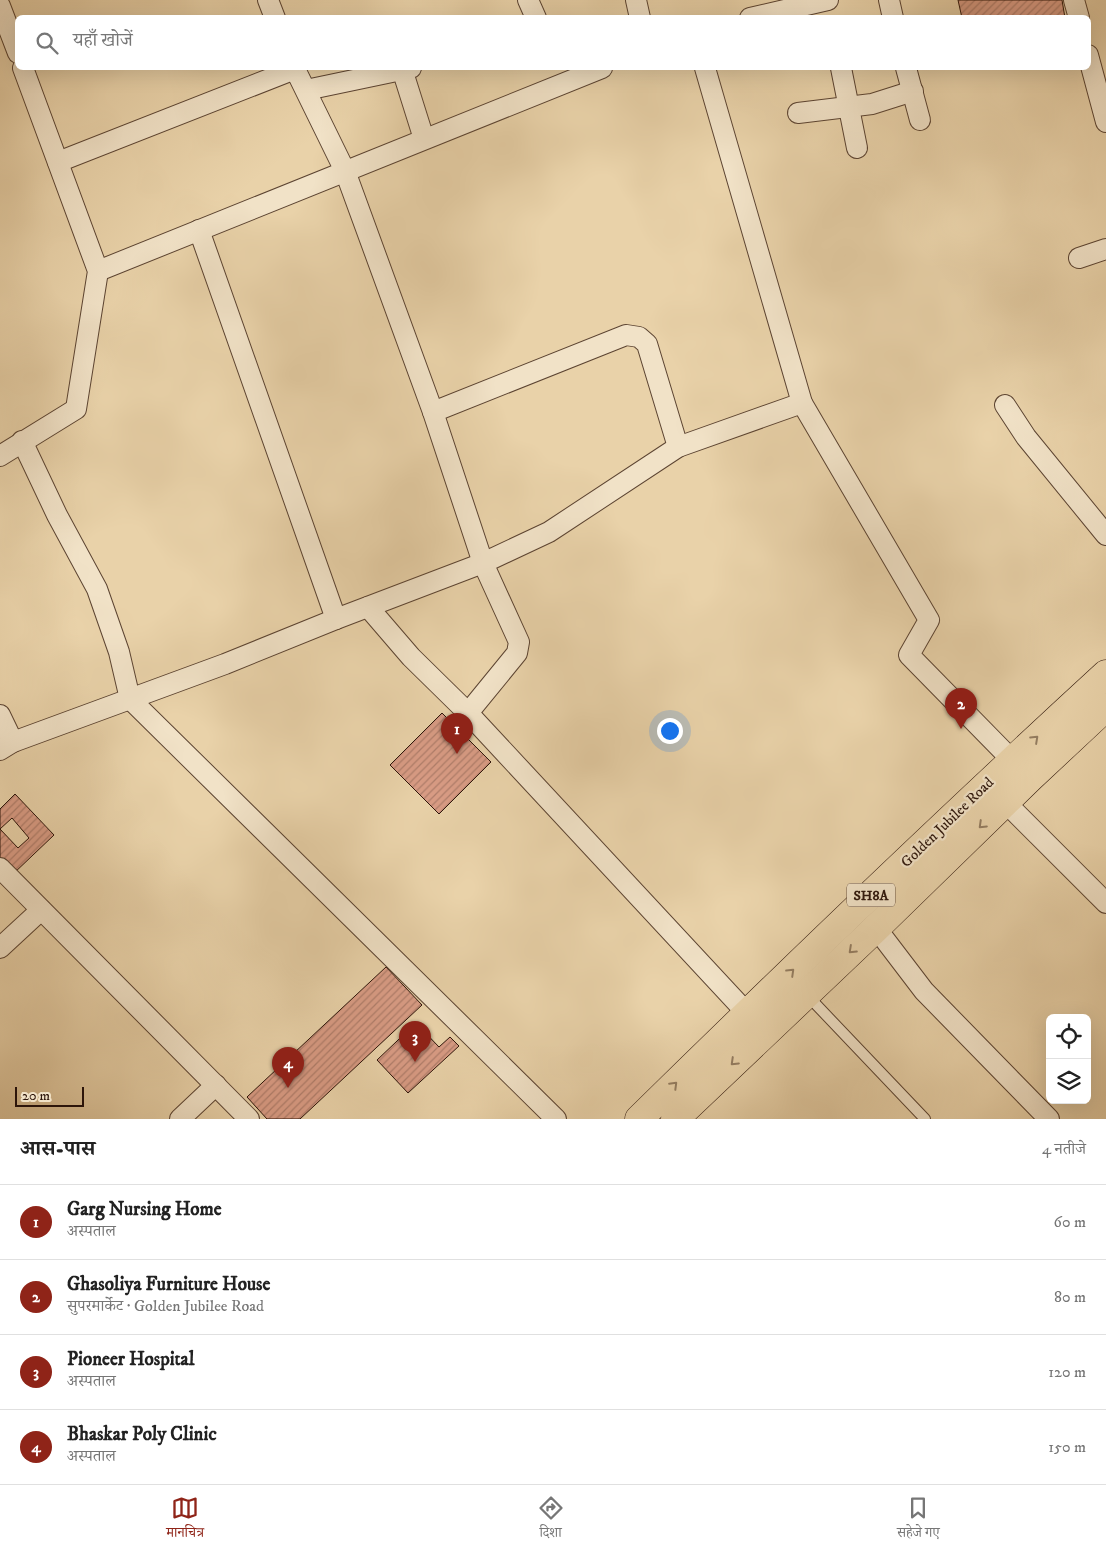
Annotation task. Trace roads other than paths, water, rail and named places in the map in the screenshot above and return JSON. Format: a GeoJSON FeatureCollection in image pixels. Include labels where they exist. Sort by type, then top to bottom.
{"type":"FeatureCollection","features":[{"type":"Feature","properties":{"kind":"main road","name":"Golden Jubilee Road"},"geometry":{"type":"LineString","coordinates":[[639,1119],[756,1023],[996,793],[1012,760],[1106,674]]}},
{"type":"Feature","properties":{"kind":"main road","name":"SH8A"},"geometry":{"type":"LineString","coordinates":[[675,1119],[756,1023],[806,994],[876,928],[996,793],[1106,707]]}},
{"type":"Feature","properties":{"kind":"street"},"geometry":{"type":"LineString","coordinates":[[268,0],[274,15]]}},
{"type":"Feature","properties":{"kind":"street"},"geometry":{"type":"LineString","coordinates":[[528,0],[535,15]]}},
{"type":"Feature","properties":{"kind":"street"},"geometry":{"type":"LineString","coordinates":[[636,0],[639,15]]}},
{"type":"Feature","properties":{"kind":"street"},"geometry":{"type":"LineString","coordinates":[[888,0],[892,15]]}},
{"type":"Feature","properties":{"kind":"street"},"geometry":{"type":"LineString","coordinates":[[1074,0],[1078,15]]}},
{"type":"Feature","properties":{"kind":"street"},"geometry":{"type":"LineString","coordinates":[[0,6],[15,45]]}},
{"type":"Feature","properties":{"kind":"street"},"geometry":{"type":"LineString","coordinates":[[769,15],[827,6]]}},
{"type":"Feature","properties":{"kind":"street"},"geometry":{"type":"LineString","coordinates":[[1091,66],[1106,122]]}},
{"type":"Feature","properties":{"kind":"street"},"geometry":{"type":"LineString","coordinates":[[0,456],[76,409],[98,271],[24,70]]}},
{"type":"Feature","properties":{"kind":"street"},"geometry":{"type":"LineString","coordinates":[[58,162],[290,70]]}},
{"type":"Feature","properties":{"kind":"street"},"geometry":{"type":"LineString","coordinates":[[296,70],[345,171],[433,412],[483,563],[519,642],[517,652],[468,713]]}},
{"type":"Feature","properties":{"kind":"street"},"geometry":{"type":"LineString","coordinates":[[306,90],[398,70]]}},
{"type":"Feature","properties":{"kind":"street"},"geometry":{"type":"LineString","coordinates":[[407,70],[424,139]]}},
{"type":"Feature","properties":{"kind":"street"},"geometry":{"type":"LineString","coordinates":[[98,271],[424,139],[572,73],[590,70]]}},
{"type":"Feature","properties":{"kind":"street"},"geometry":{"type":"LineString","coordinates":[[706,70],[802,404],[929,620],[909,655],[1012,760]]}},
{"type":"Feature","properties":{"kind":"street"},"geometry":{"type":"LineString","coordinates":[[841,70],[856,148]]}},
{"type":"Feature","properties":{"kind":"street"},"geometry":{"type":"LineString","coordinates":[[907,70],[920,120]]}},
{"type":"Feature","properties":{"kind":"street"},"geometry":{"type":"LineString","coordinates":[[798,112],[872,104],[913,92]]}},
{"type":"Feature","properties":{"kind":"street"},"geometry":{"type":"LineString","coordinates":[[199,230],[336,619]]}},
{"type":"Feature","properties":{"kind":"street"},"geometry":{"type":"LineString","coordinates":[[1079,258],[1106,249]]}},
{"type":"Feature","properties":{"kind":"street"},"geometry":{"type":"LineString","coordinates":[[433,412],[626,335],[639,337],[647,344],[678,447]]}},
{"type":"Feature","properties":{"kind":"street"},"geometry":{"type":"LineString","coordinates":[[0,714],[6,746],[225,664],[483,563],[549,532],[678,447],[802,404]]}},
{"type":"Feature","properties":{"kind":"street"},"geometry":{"type":"LineString","coordinates":[[1005,405],[1026,437],[1106,535]]}},
{"type":"Feature","properties":{"kind":"street"},"geometry":{"type":"LineString","coordinates":[[22,441],[57,515],[98,589],[119,652],[130,699],[556,1119]]}},
{"type":"Feature","properties":{"kind":"street"},"geometry":{"type":"LineString","coordinates":[[368,607],[411,657],[468,713],[756,1023]]}},
{"type":"Feature","properties":{"kind":"street"},"geometry":{"type":"LineString","coordinates":[[996,793],[1106,903]]}},
{"type":"Feature","properties":{"kind":"street"},"geometry":{"type":"LineString","coordinates":[[0,868],[249,1119]]}},
{"type":"Feature","properties":{"kind":"street"},"geometry":{"type":"LineString","coordinates":[[0,948],[42,910]]}},
{"type":"Feature","properties":{"kind":"street"},"geometry":{"type":"LineString","coordinates":[[876,928],[924,991],[1049,1119]]}},
{"type":"Feature","properties":{"kind":"street"},"geometry":{"type":"LineString","coordinates":[[180,1119],[216,1085]]}},
{"type":"Feature","properties":{"kind":"lane"},"geometry":{"type":"LineString","coordinates":[[806,994],[926,1119]]}},
{"type":"Feature","properties":{"kind":"place","name":"Ghasoliya Furniture House"},"geometry":{"type":"Point","coordinates":[961,729]}},
{"type":"Feature","properties":{"kind":"place","name":"Garg Nursing Home"},"geometry":{"type":"Point","coordinates":[457,754]}},
{"type":"Feature","properties":{"kind":"place","name":"Pioneer Hospital"},"geometry":{"type":"Point","coordinates":[415,1062]}},
{"type":"Feature","properties":{"kind":"place","name":"Bhaskar Poly Clinic"},"geometry":{"type":"Point","coordinates":[288,1088]}}]}
